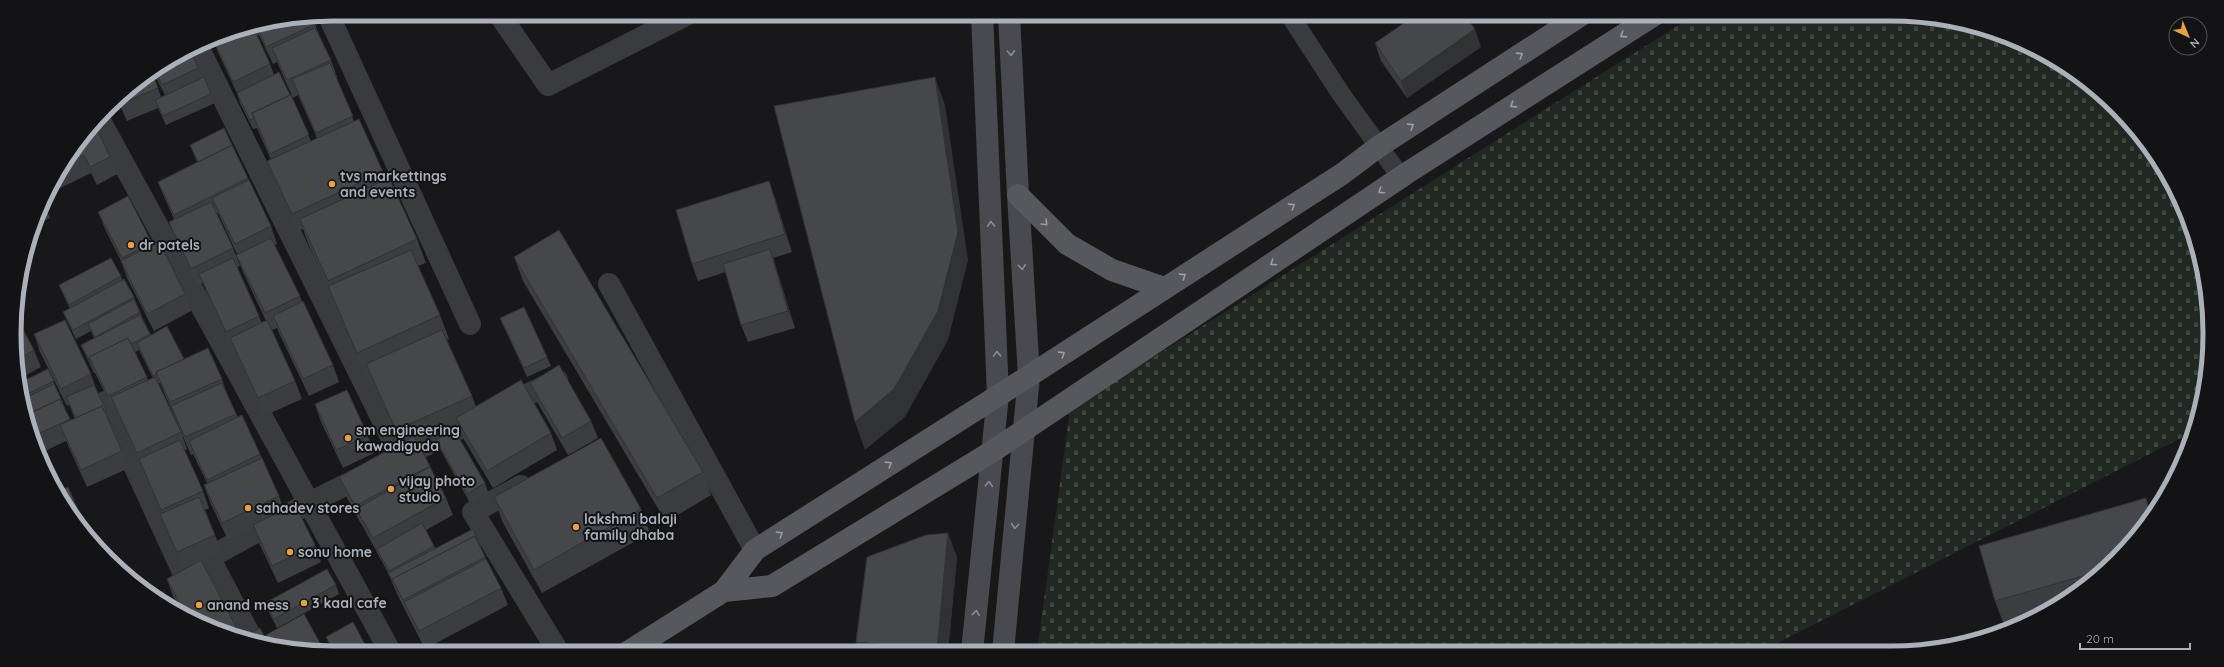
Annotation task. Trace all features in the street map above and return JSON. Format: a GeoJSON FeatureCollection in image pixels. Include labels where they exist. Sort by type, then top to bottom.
{"type":"FeatureCollection","features":[{"type":"Feature","properties":{"kind":"main road"},"geometry":{"type":"LineString","coordinates":[[973,646],[998,395],[982,21]]}},
{"type":"Feature","properties":{"kind":"main road"},"geometry":{"type":"LineString","coordinates":[[1004,646],[1030,376],[1018,195],[1010,21]]}},
{"type":"Feature","properties":{"kind":"main road"},"geometry":{"type":"LineString","coordinates":[[636,646],[724,591],[755,550],[1030,376],[1342,174],[1378,147],[1572,21]]}},
{"type":"Feature","properties":{"kind":"main road"},"geometry":{"type":"LineString","coordinates":[[724,591],[772,586],[993,451],[1401,177],[1644,21]]}},
{"type":"Feature","properties":{"kind":"main road"},"geometry":{"type":"LineString","coordinates":[[1018,195],[1067,244],[1112,270],[1164,288]]}},
{"type":"Feature","properties":{"kind":"street"},"geometry":{"type":"LineString","coordinates":[[331,21],[470,324]]}},
{"type":"Feature","properties":{"kind":"street"},"geometry":{"type":"LineString","coordinates":[[503,21],[548,85],[674,21]]}},
{"type":"Feature","properties":{"kind":"street"},"geometry":{"type":"LineString","coordinates":[[200,51],[400,457]]}},
{"type":"Feature","properties":{"kind":"street"},"geometry":{"type":"LineString","coordinates":[[102,124],[387,646]]}},
{"type":"Feature","properties":{"kind":"street"},"geometry":{"type":"LineString","coordinates":[[610,284],[755,550]]}},
{"type":"Feature","properties":{"kind":"street"},"geometry":{"type":"LineString","coordinates":[[105,402],[183,572],[210,559],[309,503],[557,380]]}},
{"type":"Feature","properties":{"kind":"street"},"geometry":{"type":"LineString","coordinates":[[535,478],[473,512],[555,646]]}},
{"type":"Feature","properties":{"kind":"street"},"geometry":{"type":"LineString","coordinates":[[210,559],[250,634]]}},
{"type":"Feature","properties":{"kind":"lane"},"geometry":{"type":"LineString","coordinates":[[1294,21],[1378,147],[1401,177]]}},
{"type":"Feature","properties":{"kind":"green space"},"geometry":{"type":"Polygon","coordinates":[[[1685,21],[1890,21],[1931,24],[1951,27],[1991,38],[2029,53],[2047,63],[2081,86],[2097,99],[2125,127],[2138,143],[2161,177],[2171,195],[2186,233],[2197,273],[2202,313],[2203,334],[2200,374],[2197,394],[2185,436],[1772,646],[1038,646],[1070,410],[1685,21]]]}},
{"type":"Feature","properties":{"kind":"building"},"geometry":{"type":"Polygon","coordinates":[[[1407,21],[1469,21],[1475,29],[1401,81],[1375,43],[1407,21]]]}},
{"type":"Feature","properties":{"kind":"building"},"geometry":{"type":"Polygon","coordinates":[[[314,22],[315,24],[266,47],[259,31],[293,24],[314,22]]]}},
{"type":"Feature","properties":{"kind":"building"},"geometry":{"type":"Polygon","coordinates":[[[315,28],[331,60],[287,80],[272,48],[315,28]]]}},
{"type":"Feature","properties":{"kind":"building"},"geometry":{"type":"Polygon","coordinates":[[[255,31],[270,64],[233,82],[215,45],[255,31]]]}},
{"type":"Feature","properties":{"kind":"building"},"geometry":{"type":"Polygon","coordinates":[[[192,54],[198,68],[162,85],[157,76],[192,54]]]}},
{"type":"Feature","properties":{"kind":"building"},"geometry":{"type":"Polygon","coordinates":[[[330,63],[353,116],[316,133],[292,79],[330,63]]]}},
{"type":"Feature","properties":{"kind":"building"},"geometry":{"type":"Polygon","coordinates":[[[279,72],[290,95],[252,113],[254,118],[250,120],[237,93],[279,72]]]}},
{"type":"Feature","properties":{"kind":"building"},"geometry":{"type":"Polygon","coordinates":[[[204,77],[211,94],[163,116],[155,100],[204,77]]]}},
{"type":"Feature","properties":{"kind":"building"},"geometry":{"type":"Polygon","coordinates":[[[935,77],[958,232],[938,311],[894,389],[855,422],[774,106],[935,77]]]}},
{"type":"Feature","properties":{"kind":"building"},"geometry":{"type":"Polygon","coordinates":[[[154,78],[158,88],[123,103],[154,78]]]}},
{"type":"Feature","properties":{"kind":"building"},"geometry":{"type":"Polygon","coordinates":[[[291,95],[309,135],[270,154],[252,113],[291,95]]]}},
{"type":"Feature","properties":{"kind":"building","name":"tvs markettings and events"},"geometry":{"type":"Polygon","coordinates":[[[359,119],[383,172],[292,214],[267,161],[359,119]]]}},
{"type":"Feature","properties":{"kind":"building"},"geometry":{"type":"Polygon","coordinates":[[[224,128],[232,145],[198,162],[190,145],[224,128]]]}},
{"type":"Feature","properties":{"kind":"building"},"geometry":{"type":"Polygon","coordinates":[[[97,129],[110,157],[90,167],[84,155],[74,160],[97,129]]]}},
{"type":"Feature","properties":{"kind":"building"},"geometry":{"type":"Polygon","coordinates":[[[232,145],[248,178],[174,215],[158,182],[232,145]]]}},
{"type":"Feature","properties":{"kind":"building"},"geometry":{"type":"Polygon","coordinates":[[[389,178],[417,239],[328,281],[300,219],[389,178]]]}},
{"type":"Feature","properties":{"kind":"building"},"geometry":{"type":"Polygon","coordinates":[[[249,180],[271,226],[235,244],[212,198],[249,180]]]}},
{"type":"Feature","properties":{"kind":"building"},"geometry":{"type":"Polygon","coordinates":[[[769,181],[785,234],[692,264],[676,210],[769,181]]]}},
{"type":"Feature","properties":{"kind":"building"},"geometry":{"type":"Polygon","coordinates":[[[128,196],[152,243],[122,258],[98,212],[128,196]]]}},
{"type":"Feature","properties":{"kind":"building"},"geometry":{"type":"Polygon","coordinates":[[[211,202],[233,248],[191,269],[169,222],[211,202]]]}},
{"type":"Feature","properties":{"kind":"building"},"geometry":{"type":"Polygon","coordinates":[[[559,230],[703,472],[657,498],[514,257],[559,230]]]}},
{"type":"Feature","properties":{"kind":"building"},"geometry":{"type":"Polygon","coordinates":[[[271,238],[300,296],[265,313],[236,255],[271,238]]]}},
{"type":"Feature","properties":{"kind":"building"},"geometry":{"type":"Polygon","coordinates":[[[159,241],[185,294],[147,314],[121,261],[159,241]]]}},
{"type":"Feature","properties":{"kind":"building"},"geometry":{"type":"Polygon","coordinates":[[[770,249],[788,311],[741,325],[723,264],[770,249]]]}},
{"type":"Feature","properties":{"kind":"building"},"geometry":{"type":"Polygon","coordinates":[[[411,250],[440,315],[357,353],[328,286],[411,250]]]}},
{"type":"Feature","properties":{"kind":"building"},"geometry":{"type":"Polygon","coordinates":[[[111,258],[121,276],[69,305],[59,285],[111,258]]]}},
{"type":"Feature","properties":{"kind":"building"},"geometry":{"type":"Polygon","coordinates":[[[233,258],[259,316],[226,332],[199,274],[233,258]]]}},
{"type":"Feature","properties":{"kind":"building"},"geometry":{"type":"Polygon","coordinates":[[[124,279],[134,297],[73,330],[63,312],[124,279]]]}},
{"type":"Feature","properties":{"kind":"building"},"geometry":{"type":"Polygon","coordinates":[[[134,299],[140,312],[95,337],[88,324],[134,299]]]}},
{"type":"Feature","properties":{"kind":"building"},"geometry":{"type":"Polygon","coordinates":[[[303,301],[333,365],[303,379],[273,316],[303,301]]]}},
{"type":"Feature","properties":{"kind":"building"},"geometry":{"type":"Polygon","coordinates":[[[524,307],[547,357],[524,368],[500,318],[524,307]]]}},
{"type":"Feature","properties":{"kind":"building"},"geometry":{"type":"Polygon","coordinates":[[[140,315],[150,334],[131,344],[128,338],[89,357],[91,364],[81,345],[140,315]]]}},
{"type":"Feature","properties":{"kind":"building"},"geometry":{"type":"Polygon","coordinates":[[[65,320],[91,374],[61,389],[34,334],[65,320]]]}},
{"type":"Feature","properties":{"kind":"building"},"geometry":{"type":"Polygon","coordinates":[[[267,320],[295,381],[258,398],[230,338],[267,320]]]}},
{"type":"Feature","properties":{"kind":"building"},"geometry":{"type":"Polygon","coordinates":[[[21,326],[34,350],[22,357],[21,326]]]}},
{"type":"Feature","properties":{"kind":"building"},"geometry":{"type":"Polygon","coordinates":[[[167,326],[184,359],[156,372],[157,374],[153,376],[137,343],[167,326]]]}},
{"type":"Feature","properties":{"kind":"building"},"geometry":{"type":"Polygon","coordinates":[[[442,330],[472,396],[396,430],[366,364],[442,330]]]}},
{"type":"Feature","properties":{"kind":"building"},"geometry":{"type":"Polygon","coordinates":[[[128,338],[147,377],[108,396],[89,357],[128,338]]]}},
{"type":"Feature","properties":{"kind":"building"},"geometry":{"type":"Polygon","coordinates":[[[208,348],[222,379],[170,402],[156,372],[208,348]]]}},
{"type":"Feature","properties":{"kind":"building"},"geometry":{"type":"Polygon","coordinates":[[[559,365],[591,421],[562,438],[530,383],[559,365]]]}},
{"type":"Feature","properties":{"kind":"building"},"geometry":{"type":"Polygon","coordinates":[[[48,369],[54,381],[27,394],[25,380],[48,369]]]}},
{"type":"Feature","properties":{"kind":"building"},"geometry":{"type":"Polygon","coordinates":[[[155,377],[181,432],[137,453],[111,397],[155,377]]]}},
{"type":"Feature","properties":{"kind":"building"},"geometry":{"type":"Polygon","coordinates":[[[521,380],[551,433],[487,471],[456,418],[521,380]]]}},
{"type":"Feature","properties":{"kind":"building"},"geometry":{"type":"Polygon","coordinates":[[[222,383],[236,414],[185,437],[171,406],[222,383]]]}},
{"type":"Feature","properties":{"kind":"building"},"geometry":{"type":"Polygon","coordinates":[[[54,384],[63,403],[62,404],[60,399],[32,412],[28,397],[54,384]]]}},
{"type":"Feature","properties":{"kind":"building"},"geometry":{"type":"Polygon","coordinates":[[[94,385],[106,410],[104,411],[102,406],[76,418],[66,397],[94,385]]]}},
{"type":"Feature","properties":{"kind":"building","name":"sm engineering kawadiguda"},"geometry":{"type":"Polygon","coordinates":[[[347,390],[368,436],[336,450],[315,404],[347,390]]]}},
{"type":"Feature","properties":{"kind":"building"},"geometry":{"type":"Polygon","coordinates":[[[60,399],[70,419],[38,434],[32,413],[60,399]]]}},
{"type":"Feature","properties":{"kind":"building"},"geometry":{"type":"Polygon","coordinates":[[[102,406],[122,451],[81,470],[60,425],[102,406]]]}},
{"type":"Feature","properties":{"kind":"building"},"geometry":{"type":"Polygon","coordinates":[[[242,415],[260,454],[207,480],[189,441],[242,415]]]}},
{"type":"Feature","properties":{"kind":"building"},"geometry":{"type":"Polygon","coordinates":[[[454,429],[485,483],[467,494],[436,440],[454,429]]]}},
{"type":"Feature","properties":{"kind":"building"},"geometry":{"type":"Polygon","coordinates":[[[414,436],[430,466],[355,506],[339,477],[414,436]]]}},
{"type":"Feature","properties":{"kind":"building","name":"lakshmi balaji family dhaba"},"geometry":{"type":"Polygon","coordinates":[[[601,438],[641,509],[534,570],[494,497],[601,438]]]}},
{"type":"Feature","properties":{"kind":"building"},"geometry":{"type":"Polygon","coordinates":[[[180,440],[203,491],[161,510],[139,459],[180,440]]]}},
{"type":"Feature","properties":{"kind":"building"},"geometry":{"type":"Polygon","coordinates":[[[262,458],[279,496],[222,523],[204,485],[262,458]]]}},
{"type":"Feature","properties":{"kind":"building"},"geometry":{"type":"Polygon","coordinates":[[[430,467],[446,498],[373,538],[356,509],[430,467]]]}},
{"type":"Feature","properties":{"kind":"building"},"geometry":{"type":"Polygon","coordinates":[[[68,487],[80,514],[74,507],[63,489],[68,487]]]}},
{"type":"Feature","properties":{"kind":"building"},"geometry":{"type":"Polygon","coordinates":[[[199,497],[215,535],[177,552],[160,514],[199,497]]]}},
{"type":"Feature","properties":{"kind":"building"},"geometry":{"type":"Polygon","coordinates":[[[2146,498],[2149,509],[2138,524],[2125,540],[2089,574],[1995,601],[1979,546],[2146,498]]]}},
{"type":"Feature","properties":{"kind":"building"},"geometry":{"type":"Polygon","coordinates":[[[295,504],[315,545],[272,566],[253,525],[295,504]]]}},
{"type":"Feature","properties":{"kind":"building"},"geometry":{"type":"Polygon","coordinates":[[[422,523],[434,546],[389,571],[377,549],[422,523]]]}},
{"type":"Feature","properties":{"kind":"building"},"geometry":{"type":"Polygon","coordinates":[[[473,529],[478,541],[475,536],[392,579],[393,582],[388,573],[473,529]]]}},
{"type":"Feature","properties":{"kind":"building"},"geometry":{"type":"Polygon","coordinates":[[[948,533],[937,646],[896,646],[856,642],[867,557],[926,535],[948,533]]]}},
{"type":"Feature","properties":{"kind":"building"},"geometry":{"type":"Polygon","coordinates":[[[475,536],[485,557],[403,600],[392,579],[475,536]]]}},
{"type":"Feature","properties":{"kind":"building"},"geometry":{"type":"Polygon","coordinates":[[[486,559],[501,588],[419,631],[404,602],[486,559]]]}},
{"type":"Feature","properties":{"kind":"building","name":"anand mess"},"geometry":{"type":"Polygon","coordinates":[[[201,560],[236,627],[233,629],[214,622],[182,607],[167,579],[201,560]]]}},
{"type":"Feature","properties":{"kind":"building"},"geometry":{"type":"Polygon","coordinates":[[[327,569],[336,585],[274,619],[265,603],[327,569]]]}},
{"type":"Feature","properties":{"kind":"building"},"geometry":{"type":"Polygon","coordinates":[[[163,591],[166,597],[160,593],[163,591]]]}},
{"type":"Feature","properties":{"kind":"building"},"geometry":{"type":"Polygon","coordinates":[[[304,614],[321,645],[273,640],[268,639],[266,635],[304,614]]]}},
{"type":"Feature","properties":{"kind":"building"},"geometry":{"type":"Polygon","coordinates":[[[353,622],[366,646],[331,646],[326,637],[353,622]]]}},
{"type":"Feature","properties":{"kind":"building"},"geometry":{"type":"Polygon","coordinates":[[[2001,625],[1971,635],[1935,642],[2001,625]]]}},
{"type":"Feature","properties":{"kind":"building"},"geometry":{"type":"Polygon","coordinates":[[[260,628],[265,638],[253,635],[249,634],[260,628]]]}},
{"type":"Feature","properties":{"kind":"place","name":"tvs markettings and events"},"geometry":{"type":"Point","coordinates":[332,184]}},
{"type":"Feature","properties":{"kind":"place","name":"dr patels"},"geometry":{"type":"Point","coordinates":[131,245]}},
{"type":"Feature","properties":{"kind":"place","name":"sm engineering kawadiguda"},"geometry":{"type":"Point","coordinates":[348,438]}},
{"type":"Feature","properties":{"kind":"place","name":"vijay photo studio"},"geometry":{"type":"Point","coordinates":[391,489]}},
{"type":"Feature","properties":{"kind":"place","name":"sahadev stores"},"geometry":{"type":"Point","coordinates":[248,508]}},
{"type":"Feature","properties":{"kind":"place","name":"lakshmi balaji family dhaba"},"geometry":{"type":"Point","coordinates":[576,527]}},
{"type":"Feature","properties":{"kind":"place","name":"sonu home"},"geometry":{"type":"Point","coordinates":[290,552]}},
{"type":"Feature","properties":{"kind":"place","name":"3 kaal cafe"},"geometry":{"type":"Point","coordinates":[304,603]}},
{"type":"Feature","properties":{"kind":"place","name":"anand mess"},"geometry":{"type":"Point","coordinates":[199,605]}}]}
